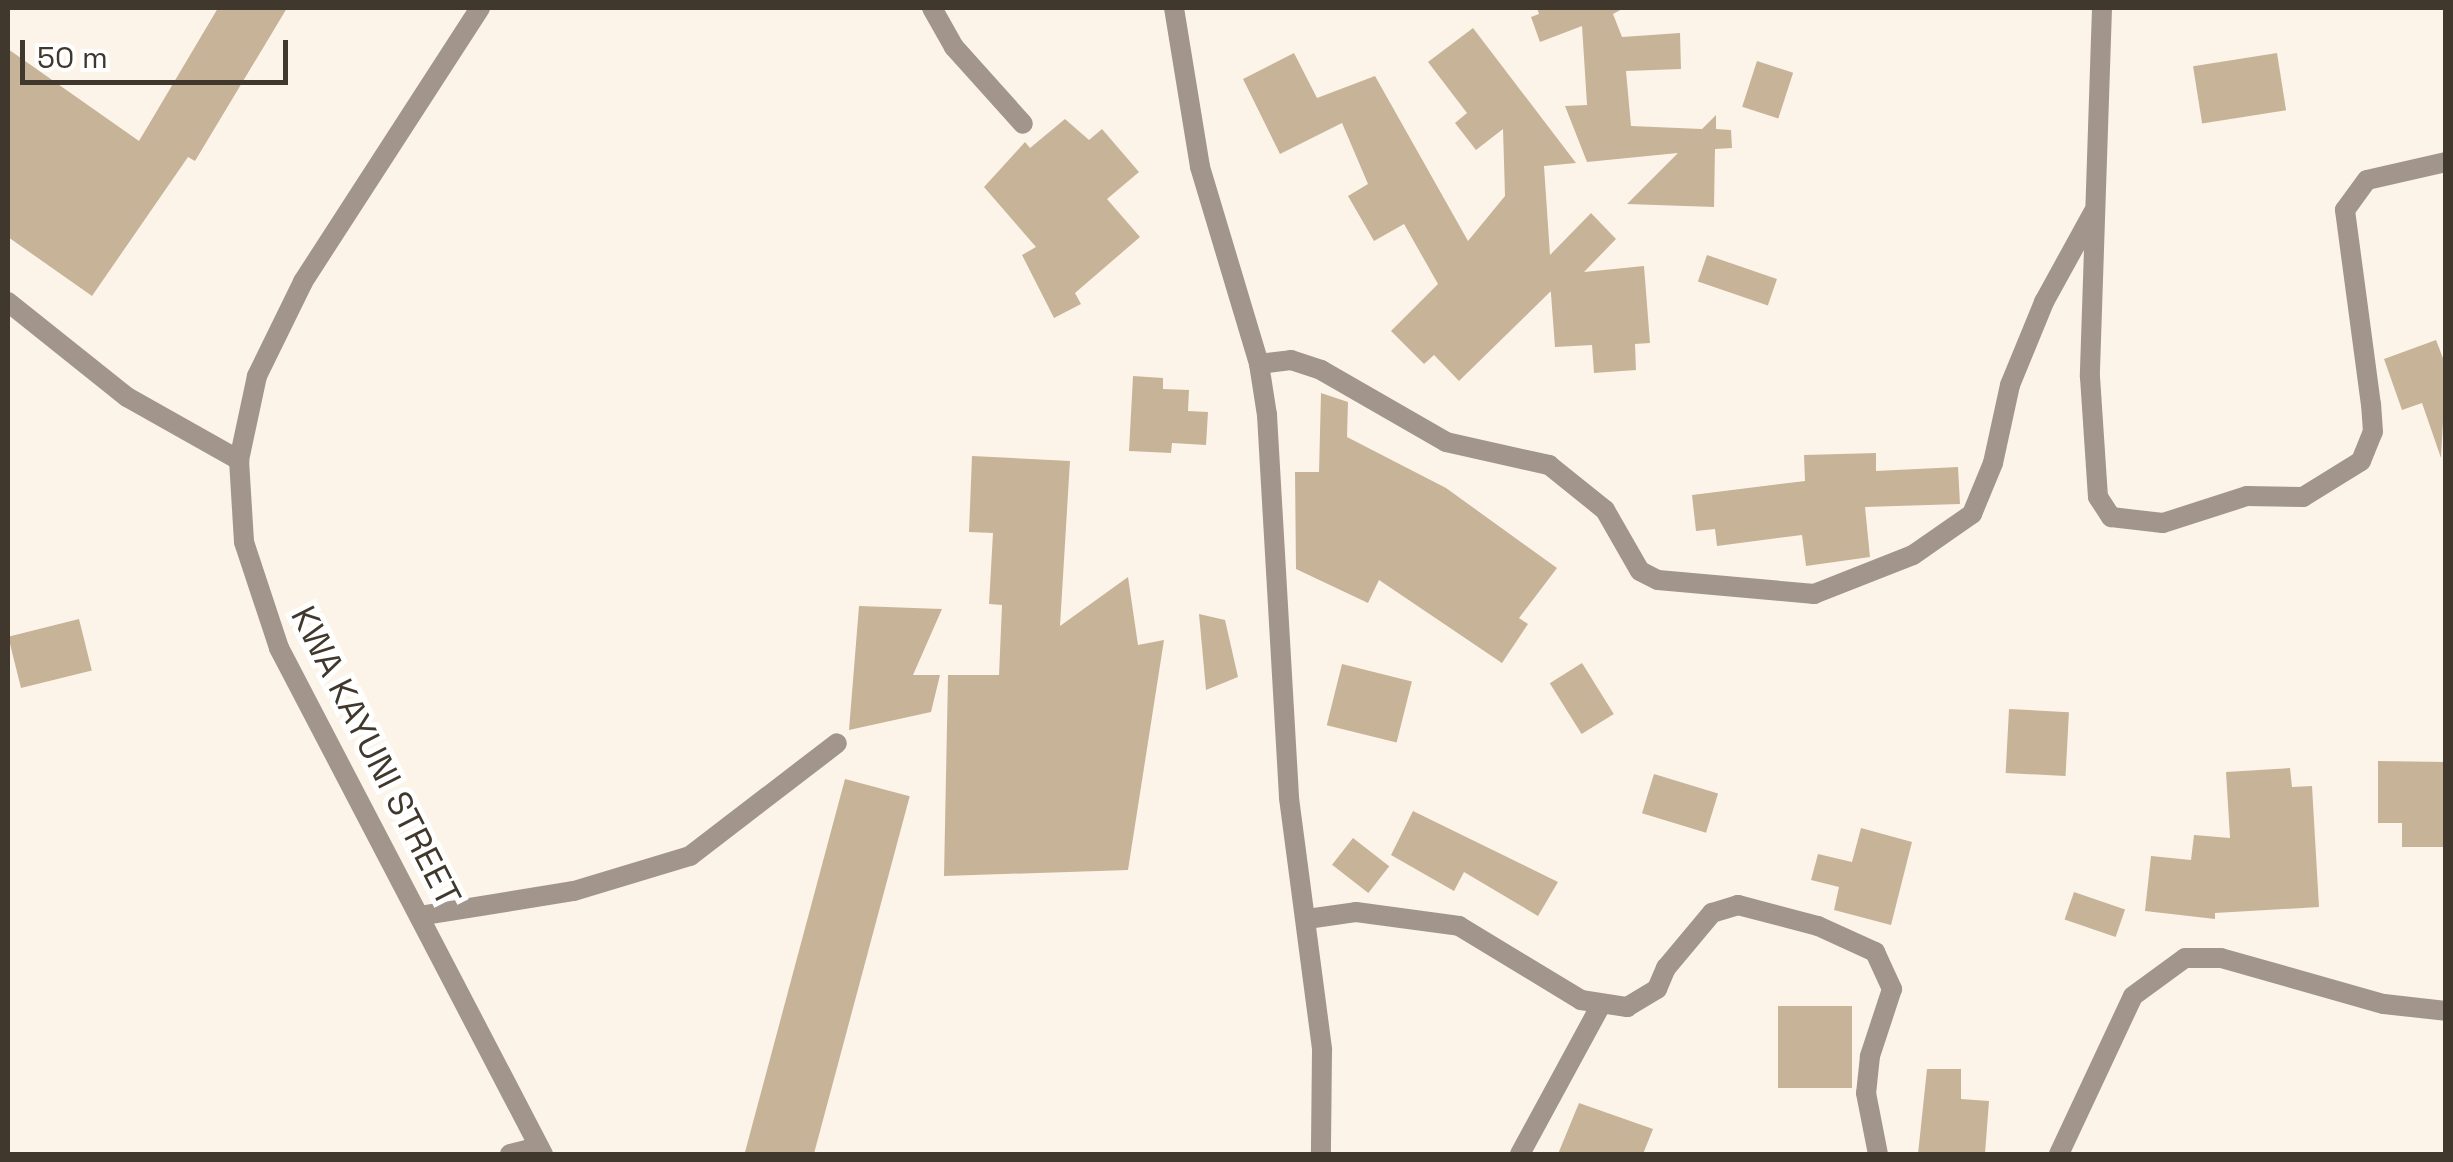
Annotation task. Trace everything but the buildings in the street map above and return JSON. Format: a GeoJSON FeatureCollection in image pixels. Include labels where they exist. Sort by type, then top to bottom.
{"type":"FeatureCollection","features":[{"type":"Feature","properties":{"kind":"street","name":"KWA KAYUNI STREET"},"geometry":{"type":"LineString","coordinates":[[480,8],[303,282],[257,376],[240,460],[244,542],[278,648],[540,1150]]}},
{"type":"Feature","properties":{"kind":"street"},"geometry":{"type":"LineString","coordinates":[[932,8],[954,47],[1024,124]]}},
{"type":"Feature","properties":{"kind":"street"},"geometry":{"type":"LineString","coordinates":[[1174,8],[1200,166],[1260,364],[1279,562],[1290,798],[1322,1050],[1320,1154]]}},
{"type":"Feature","properties":{"kind":"street"},"geometry":{"type":"LineString","coordinates":[[2102,8],[2090,377],[2098,497],[2112,516],[2163,523],[2247,496],[2303,498],[2361,460],[2373,432],[2345,210],[2368,180],[2446,162]]}},
{"type":"Feature","properties":{"kind":"street"},"geometry":{"type":"LineString","coordinates":[[1260,364],[1291,360],[1320,370],[1446,442],[1548,465],[1605,510],[1640,572],[1658,580],[1814,594],[1913,556],[1972,514],[1992,464],[2010,385],[2044,302],[2094,211]]}},
{"type":"Feature","properties":{"kind":"street"},"geometry":{"type":"LineString","coordinates":[[8,302],[127,397],[240,460]]}},
{"type":"Feature","properties":{"kind":"street"},"geometry":{"type":"LineString","coordinates":[[419,916],[574,890],[690,856],[837,742]]}},
{"type":"Feature","properties":{"kind":"street"},"geometry":{"type":"LineString","coordinates":[[1307,920],[1356,912],[1459,926],[1601,1006],[1627,1007],[1644,999],[1696,928],[1712,913],[1738,905],[1862,944],[1875,952],[1892,989],[1870,1056],[1866,1093],[1878,1154]]}},
{"type":"Feature","properties":{"kind":"street"},"geometry":{"type":"LineString","coordinates":[[2060,1154],[2134,996],[2186,958],[2221,958],[2384,1004],[2446,1011]]}},
{"type":"Feature","properties":{"kind":"street"},"geometry":{"type":"LineString","coordinates":[[1520,1154],[1601,1006]]}},
{"type":"Feature","properties":{"kind":"street"},"geometry":{"type":"LineString","coordinates":[[510,1154],[540,1150]]}}]}
